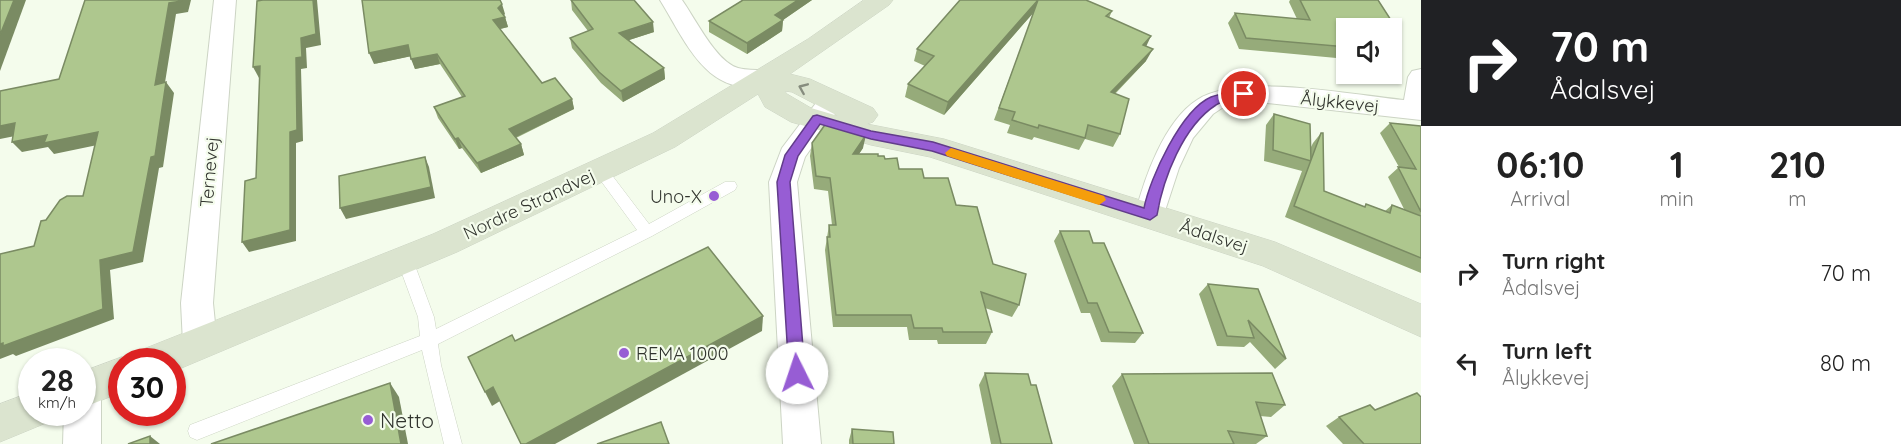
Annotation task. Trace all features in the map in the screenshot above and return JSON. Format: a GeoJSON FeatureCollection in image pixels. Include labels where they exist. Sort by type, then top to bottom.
{"type":"FeatureCollection","features":[{"type":"Feature","properties":{"kind":"street","name":"Ternevej"},"geometry":{"type":"LineString","coordinates":[[200,343],[197,303],[225,0]]}},
{"type":"Feature","properties":{"kind":"street"},"geometry":{"type":"LineString","coordinates":[[671,0],[710,62],[718,70],[731,75],[766,78]]}},
{"type":"Feature","properties":{"kind":"street","name":"Nordre Strandvej"},"geometry":{"type":"LineString","coordinates":[[186,349],[405,260],[664,140],[766,78],[880,0]]}},
{"type":"Feature","properties":{"kind":"street"},"geometry":{"type":"LineString","coordinates":[[1418,111],[1421,77]]}},
{"type":"Feature","properties":{"kind":"street","name":"Ådalsvej"},"geometry":{"type":"LineString","coordinates":[[766,78],[775,100],[787,109],[824,110],[871,135],[933,147],[1275,256],[1421,321]]}},
{"type":"Feature","properties":{"kind":"street","name":"Ålykkevej"},"geometry":{"type":"LineString","coordinates":[[1150,215],[1154,192],[1175,146],[1193,118],[1214,100],[1244,94],[1267,94],[1418,111]]}},
{"type":"Feature","properties":{"kind":"street"},"geometry":{"type":"LineString","coordinates":[[802,444],[783,182],[792,155],[824,110]]}},
{"type":"Feature","properties":{"kind":"street"},"geometry":{"type":"LineString","coordinates":[[0,423],[18,416]]}},
{"type":"Feature","properties":{"kind":"street"},"geometry":{"type":"LineString","coordinates":[[82,426],[82,444]]}},
{"type":"Feature","properties":{"kind":"lane"},"geometry":{"type":"LineString","coordinates":[[600,170],[646,232]]}},
{"type":"Feature","properties":{"kind":"lane"},"geometry":{"type":"LineString","coordinates":[[197,430],[429,340],[646,232],[730,186]]}},
{"type":"Feature","properties":{"kind":"lane"},"geometry":{"type":"LineString","coordinates":[[405,260],[426,317],[432,365],[453,444]]}},
{"type":"Feature","properties":{"kind":"building"},"geometry":{"type":"Polygon","coordinates":[[[0,0],[14,0],[0,35],[0,0]]]}},
{"type":"Feature","properties":{"kind":"building"},"geometry":{"type":"Polygon","coordinates":[[[85,0],[182,0],[169,3],[155,85],[166,82],[155,156],[151,157],[133,252],[100,260],[103,309],[3,346],[3,343],[0,344],[0,254],[34,246],[41,221],[46,220],[60,200],[67,196],[83,196],[98,132],[44,143],[47,135],[12,142],[15,123],[0,126],[0,91],[59,79],[85,0]]]}},
{"type":"Feature","properties":{"kind":"building"},"geometry":{"type":"Polygon","coordinates":[[[313,0],[316,34],[301,38],[302,57],[296,58],[297,130],[290,132],[290,230],[242,242],[245,181],[256,178],[260,66],[253,67],[257,1],[313,0]]]}},
{"type":"Feature","properties":{"kind":"building"},"geometry":{"type":"Polygon","coordinates":[[[362,0],[500,0],[502,4],[498,8],[505,17],[493,20],[542,83],[555,78],[572,99],[509,129],[521,144],[477,163],[458,138],[455,139],[434,107],[465,96],[437,54],[411,59],[408,45],[369,53],[362,0]]]}},
{"type":"Feature","properties":{"kind":"building"},"geometry":{"type":"Polygon","coordinates":[[[571,0],[634,0],[653,22],[619,33],[664,68],[621,91],[599,72],[570,38],[593,29],[571,0]]]}},
{"type":"Feature","properties":{"kind":"building"},"geometry":{"type":"Polygon","coordinates":[[[743,0],[798,0],[775,15],[783,20],[747,43],[709,21],[743,0]]]}},
{"type":"Feature","properties":{"kind":"building"},"geometry":{"type":"Polygon","coordinates":[[[960,0],[1038,0],[948,102],[908,84],[934,56],[917,49],[960,0]]]}},
{"type":"Feature","properties":{"kind":"building"},"geometry":{"type":"Polygon","coordinates":[[[1038,0],[1086,0],[1112,11],[1106,16],[1151,36],[1143,45],[1153,49],[1111,92],[1129,99],[1120,134],[1088,125],[1085,138],[1039,125],[1038,128],[1012,120],[1015,112],[999,108],[1038,0]]]}},
{"type":"Feature","properties":{"kind":"building"},"geometry":{"type":"Polygon","coordinates":[[[1300,0],[1378,0],[1390,18],[1336,18],[1336,46],[1246,38],[1235,13],[1310,20],[1300,0]]]}},
{"type":"Feature","properties":{"kind":"building"},"geometry":{"type":"Polygon","coordinates":[[[1274,114],[1310,124],[1311,161],[1273,150],[1274,114]]]}},
{"type":"Feature","properties":{"kind":"building"},"geometry":{"type":"Polygon","coordinates":[[[827,122],[866,135],[853,154],[878,154],[878,156],[884,156],[885,159],[897,158],[899,169],[922,169],[924,178],[948,178],[956,205],[977,207],[993,264],[1026,274],[1019,305],[981,292],[992,332],[943,332],[942,328],[914,328],[911,315],[836,315],[827,237],[830,237],[829,225],[836,225],[830,178],[816,176],[812,143],[827,122]]]}},
{"type":"Feature","properties":{"kind":"building"},"geometry":{"type":"Polygon","coordinates":[[[1390,123],[1421,126],[1421,212],[1398,167],[1416,169],[1390,123]]]}},
{"type":"Feature","properties":{"kind":"building"},"geometry":{"type":"Polygon","coordinates":[[[1321,133],[1323,133],[1324,191],[1365,207],[1366,204],[1390,213],[1392,205],[1421,216],[1421,258],[1294,206],[1321,133]]]}},
{"type":"Feature","properties":{"kind":"building"},"geometry":{"type":"Polygon","coordinates":[[[425,157],[431,187],[340,208],[339,176],[425,157]]]}},
{"type":"Feature","properties":{"kind":"building"},"geometry":{"type":"Polygon","coordinates":[[[1060,231],[1089,231],[1093,243],[1104,243],[1143,333],[1109,332],[1097,303],[1088,303],[1060,231]]]}},
{"type":"Feature","properties":{"kind":"building","name":"REMA 1000"},"geometry":{"type":"Polygon","coordinates":[[[708,247],[763,316],[526,444],[521,444],[493,387],[485,392],[468,357],[512,335],[515,341],[708,247]]]}},
{"type":"Feature","properties":{"kind":"building"},"geometry":{"type":"Polygon","coordinates":[[[1208,284],[1258,289],[1286,359],[1248,320],[1254,338],[1227,336],[1208,284]]]}},
{"type":"Feature","properties":{"kind":"building"},"geometry":{"type":"Polygon","coordinates":[[[985,373],[1028,374],[1031,385],[1036,385],[1052,444],[1001,444],[985,373]]]}},
{"type":"Feature","properties":{"kind":"building"},"geometry":{"type":"Polygon","coordinates":[[[1272,373],[1285,405],[1256,402],[1267,436],[1228,431],[1234,444],[1149,444],[1122,374],[1272,373]]]}},
{"type":"Feature","properties":{"kind":"building"},"geometry":{"type":"Polygon","coordinates":[[[390,383],[401,444],[211,444],[390,383]]]}},
{"type":"Feature","properties":{"kind":"building"},"geometry":{"type":"Polygon","coordinates":[[[1417,393],[1421,397],[1421,444],[1364,444],[1339,417],[1370,405],[1375,410],[1417,393]]]}},
{"type":"Feature","properties":{"kind":"building"},"geometry":{"type":"Polygon","coordinates":[[[661,422],[669,444],[597,444],[661,422]]]}},
{"type":"Feature","properties":{"kind":"building"},"geometry":{"type":"Polygon","coordinates":[[[852,429],[893,432],[894,444],[853,444],[852,429]]]}},
{"type":"Feature","properties":{"kind":"building"},"geometry":{"type":"Polygon","coordinates":[[[150,436],[150,444],[128,444],[150,436]]]}},
{"type":"Feature","properties":{"kind":"slow traffic"},"geometry":{"type":"LineString","coordinates":[[951,153],[1099,200]]}},
{"type":"Feature","properties":{"kind":"place","name":"Uno-X"},"geometry":{"type":"Point","coordinates":[714,196]}},
{"type":"Feature","properties":{"kind":"place","name":"REMA 1000"},"geometry":{"type":"Point","coordinates":[624,353]}},
{"type":"Feature","properties":{"kind":"place","name":"Netto"},"geometry":{"type":"Point","coordinates":[368,420]}},
{"type":"Feature","properties":{"kind":"route"},"geometry":{"type":"LineString","coordinates":[[797,373],[783,182],[792,155],[817,119],[871,135],[933,147],[1150,215],[1154,192],[1167,161],[1193,118],[1214,100],[1244,94]]}}]}
